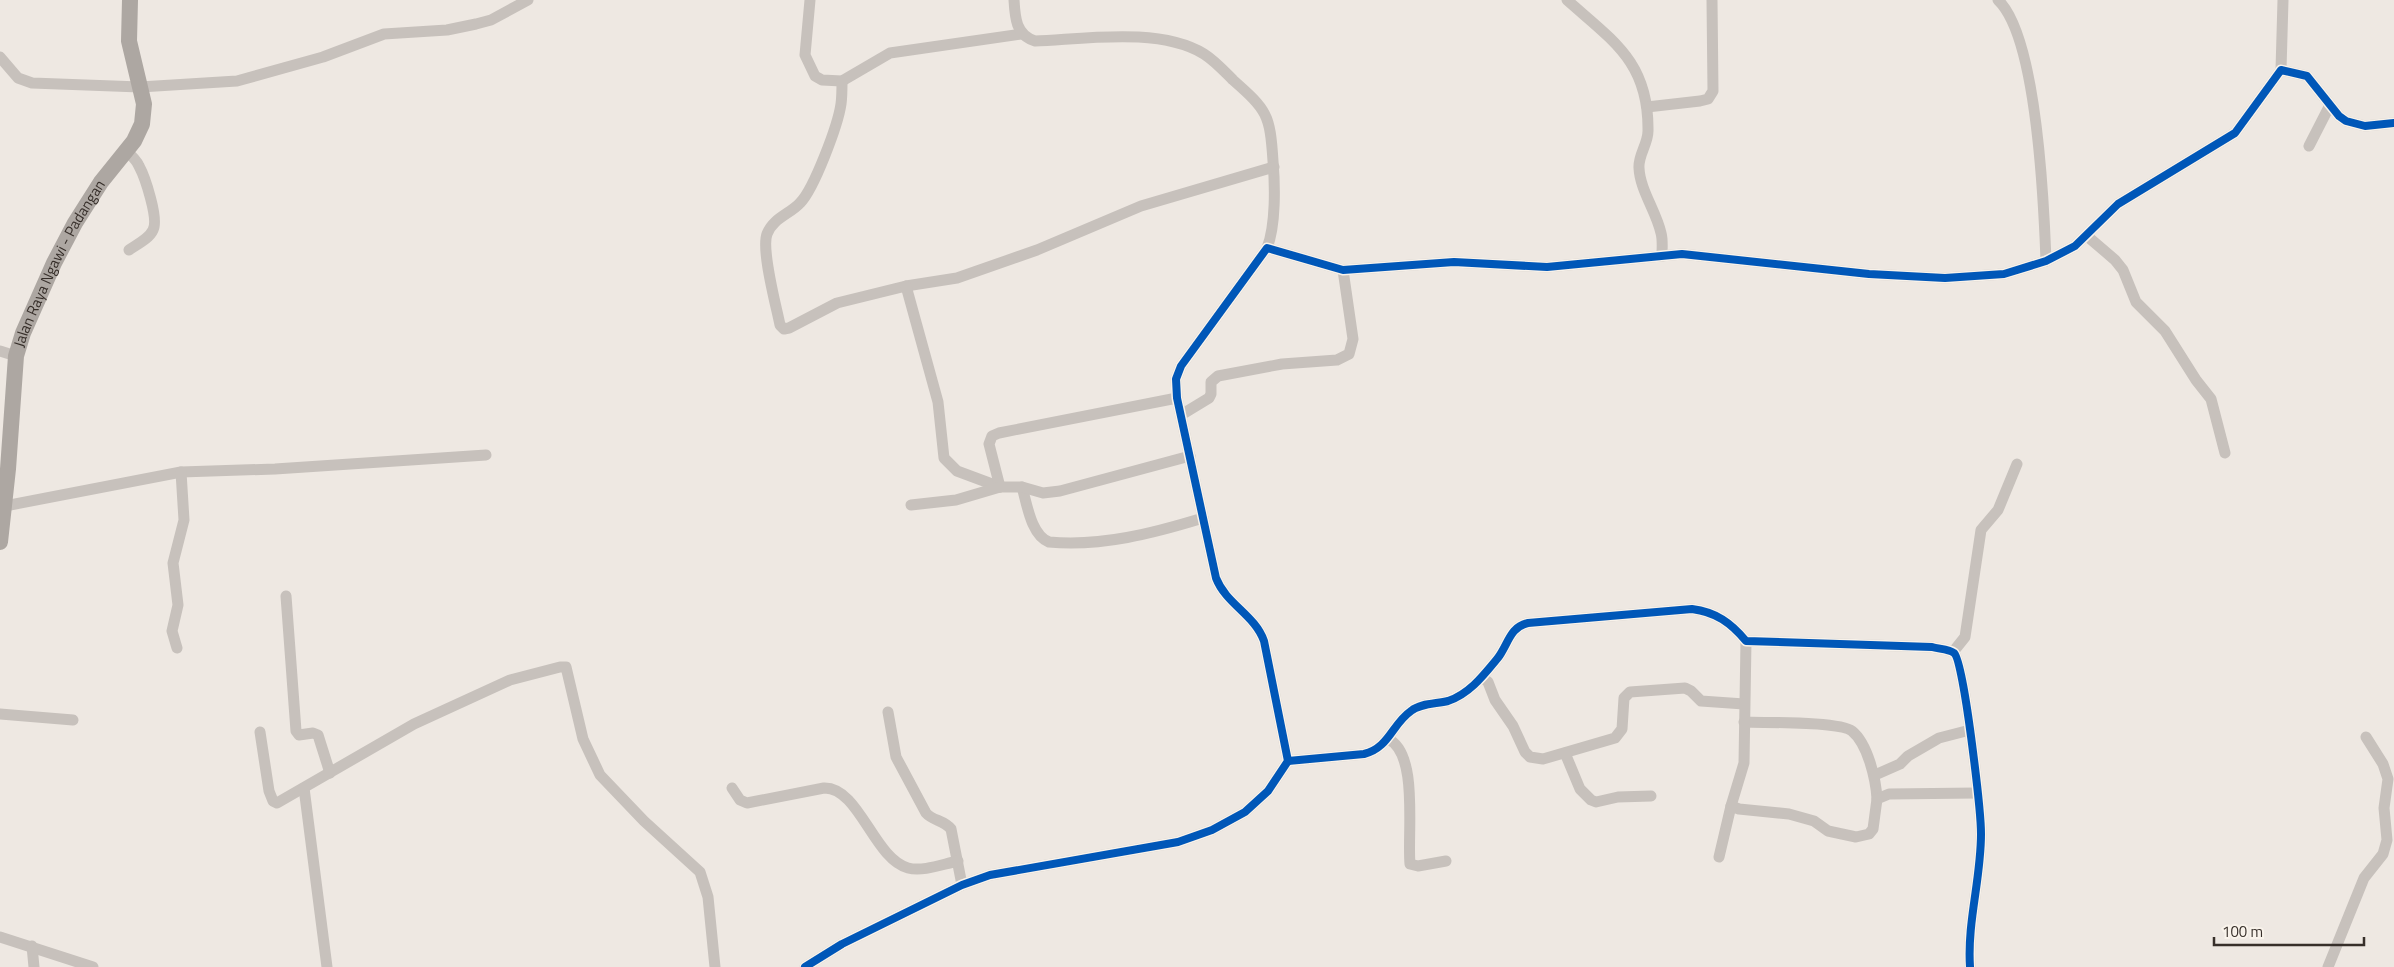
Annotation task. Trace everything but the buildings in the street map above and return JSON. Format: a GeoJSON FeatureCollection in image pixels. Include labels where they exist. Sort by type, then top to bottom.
{"type":"FeatureCollection","features":[{"type":"Feature","properties":{"kind":"highway","name":"Jalan Raya Ngawi - Padangan"},"geometry":{"type":"LineString","coordinates":[[1,532],[16,356],[37,300],[75,223],[142,124],[144,104],[129,41],[130,0]]}},
{"type":"Feature","properties":{"kind":"street"},"geometry":{"type":"LineString","coordinates":[[0,57],[18,78],[32,83],[140,87],[246,79],[323,58],[384,34],[447,30],[491,20],[528,0]]}},
{"type":"Feature","properties":{"kind":"street"},"geometry":{"type":"LineString","coordinates":[[806,967],[842,944],[962,885],[990,875],[1094,858],[1196,837],[1230,821],[1256,802],[1268,791],[1288,761],[1264,641],[1257,626],[1219,587],[1181,415],[1176,379],[1180,366],[1267,248],[1272,229],[1274,167],[1268,118],[1264,110],[1258,102],[1206,55],[1180,44],[1147,39],[1035,41],[1022,34],[890,53],[842,82],[822,80],[815,76],[810,66],[805,46],[810,0]]}},
{"type":"Feature","properties":{"kind":"street"},"geometry":{"type":"LineString","coordinates":[[1014,0],[1015,12],[1022,34]]}},
{"type":"Feature","properties":{"kind":"street"},"geometry":{"type":"LineString","coordinates":[[1567,0],[1621,48],[1641,80],[1647,107],[1648,134],[1639,159],[1639,167],[1662,234],[1662,256]]}},
{"type":"Feature","properties":{"kind":"street"},"geometry":{"type":"LineString","coordinates":[[1647,107],[1700,101],[1708,98],[1713,91],[1712,0]]}},
{"type":"Feature","properties":{"kind":"street"},"geometry":{"type":"LineString","coordinates":[[1998,0],[2008,14],[2022,49],[2030,81],[2044,204],[2046,261]]}},
{"type":"Feature","properties":{"kind":"street"},"geometry":{"type":"LineString","coordinates":[[1267,248],[1343,270],[1454,262],[1547,267],[1662,256],[1695,255],[1868,274],[1945,278],[2004,274],[2046,261],[2075,246],[2118,204],[2234,133],[2281,70],[2282,0]]}},
{"type":"Feature","properties":{"kind":"street"},"geometry":{"type":"LineString","coordinates":[[2281,70],[2307,76],[2338,116],[2355,125],[2394,123]]}},
{"type":"Feature","properties":{"kind":"street"},"geometry":{"type":"LineString","coordinates":[[842,82],[838,119],[813,183],[799,204],[778,220],[767,235],[767,254],[780,324],[784,328],[790,328],[836,303],[906,286],[957,278],[1037,250],[1141,206],[1274,167]]}},
{"type":"Feature","properties":{"kind":"street"},"geometry":{"type":"LineString","coordinates":[[2309,146],[2330,104]]}},
{"type":"Feature","properties":{"kind":"street"},"geometry":{"type":"LineString","coordinates":[[126,150],[134,158],[143,176],[155,221],[154,230],[129,250]]}},
{"type":"Feature","properties":{"kind":"street"},"geometry":{"type":"LineString","coordinates":[[2086,236],[2115,260],[2123,270],[2136,302],[2165,331],[2196,380],[2211,399],[2225,453]]}},
{"type":"Feature","properties":{"kind":"street"},"geometry":{"type":"LineString","coordinates":[[1181,415],[1209,398],[1211,382],[1218,376],[1282,364],[1337,360],[1349,354],[1353,339],[1343,270]]}},
{"type":"Feature","properties":{"kind":"street"},"geometry":{"type":"LineString","coordinates":[[906,286],[938,402],[944,458],[958,471],[1000,487]]}},
{"type":"Feature","properties":{"kind":"street"},"geometry":{"type":"LineString","coordinates":[[0,351],[16,356]]}},
{"type":"Feature","properties":{"kind":"street"},"geometry":{"type":"LineString","coordinates":[[1000,487],[989,444],[992,436],[999,433],[1178,398]]}},
{"type":"Feature","properties":{"kind":"street"},"geometry":{"type":"LineString","coordinates":[[4,506],[181,472],[275,469],[486,455]]}},
{"type":"Feature","properties":{"kind":"street"},"geometry":{"type":"LineString","coordinates":[[911,505],[956,500],[1000,487],[1022,487],[1043,493],[1060,491],[1190,456]]}},
{"type":"Feature","properties":{"kind":"street"},"geometry":{"type":"LineString","coordinates":[[1954,652],[1965,637],[1981,530],[1998,510],[2018,464]]}},
{"type":"Feature","properties":{"kind":"street"},"geometry":{"type":"LineString","coordinates":[[177,648],[172,631],[178,605],[173,564],[184,520],[181,472]]}},
{"type":"Feature","properties":{"kind":"street"},"geometry":{"type":"LineString","coordinates":[[1022,487],[1036,530],[1043,540],[1049,542],[1091,542],[1157,533],[1203,518]]}},
{"type":"Feature","properties":{"kind":"street"},"geometry":{"type":"LineString","coordinates":[[286,596],[296,731],[299,735],[313,733],[318,735],[330,773]]}},
{"type":"Feature","properties":{"kind":"street"},"geometry":{"type":"LineString","coordinates":[[1288,761],[1364,754],[1380,748],[1410,711],[1461,696],[1482,677],[1499,657],[1516,628],[1528,623],[1692,609],[1711,613],[1722,618],[1746,641],[1932,647],[1954,652]]}},
{"type":"Feature","properties":{"kind":"street"},"geometry":{"type":"LineString","coordinates":[[1719,857],[1731,806],[1744,763],[1746,641]]}},
{"type":"Feature","properties":{"kind":"street"},"geometry":{"type":"LineString","coordinates":[[1954,652],[1961,670],[1970,730],[1981,834],[1970,926],[1970,967]]}},
{"type":"Feature","properties":{"kind":"street"},"geometry":{"type":"LineString","coordinates":[[260,732],[269,791],[273,801],[278,802],[414,724],[510,680],[566,667],[583,739],[600,775],[644,821],[700,872],[708,897],[715,967]]}},
{"type":"Feature","properties":{"kind":"street"},"geometry":{"type":"LineString","coordinates":[[1482,677],[1488,682],[1495,700],[1512,726],[1525,752],[1530,757],[1543,759],[1615,738],[1619,735],[1623,724],[1624,698],[1630,692],[1685,688],[1702,701],[1744,704]]}},
{"type":"Feature","properties":{"kind":"street"},"geometry":{"type":"LineString","coordinates":[[888,712],[894,752],[901,770],[930,818],[944,822],[951,829],[962,885]]}},
{"type":"Feature","properties":{"kind":"street"},"geometry":{"type":"LineString","coordinates":[[0,714],[73,720]]}},
{"type":"Feature","properties":{"kind":"street"},"geometry":{"type":"LineString","coordinates":[[1731,806],[1739,809],[1789,814],[1814,821],[1828,831],[1856,837],[1869,834],[1873,829],[1877,799],[1875,775],[1858,739],[1847,728],[1830,725],[1744,722]]}},
{"type":"Feature","properties":{"kind":"street"},"geometry":{"type":"LineString","coordinates":[[1875,775],[1893,768],[1908,756],[1939,738],[1970,730]]}},
{"type":"Feature","properties":{"kind":"street"},"geometry":{"type":"LineString","coordinates":[[2328,967],[2364,878],[2383,854],[2387,840],[2384,808],[2388,779],[2383,764],[2366,737]]}},
{"type":"Feature","properties":{"kind":"street"},"geometry":{"type":"LineString","coordinates":[[1388,739],[1399,747],[1406,766],[1410,864],[1418,866],[1446,861]]}},
{"type":"Feature","properties":{"kind":"street"},"geometry":{"type":"LineString","coordinates":[[1565,753],[1583,794],[1592,800],[1596,802],[1618,797],[1651,796]]}},
{"type":"Feature","properties":{"kind":"street"},"geometry":{"type":"LineString","coordinates":[[304,788],[327,967]]}},
{"type":"Feature","properties":{"kind":"street"},"geometry":{"type":"LineString","coordinates":[[732,788],[740,800],[747,803],[824,788],[836,789],[847,800],[890,857],[900,865],[918,869],[958,861]]}},
{"type":"Feature","properties":{"kind":"street"},"geometry":{"type":"LineString","coordinates":[[1877,799],[1880,796],[1889,794],[1976,793]]}},
{"type":"Feature","properties":{"kind":"street"},"geometry":{"type":"LineString","coordinates":[[0,937],[93,967]]}},
{"type":"Feature","properties":{"kind":"street"},"geometry":{"type":"LineString","coordinates":[[32,946],[34,967]]}},
{"type":"Feature","properties":{"kind":"cycle path"},"geometry":{"type":"LineString","coordinates":[[805,967],[842,944],[962,885],[990,875],[1178,842],[1212,830],[1245,812],[1268,791],[1288,761],[1264,641],[1254,624],[1226,595],[1216,578],[1177,398],[1176,379],[1181,366],[1267,248],[1343,270],[1454,262],[1547,267],[1682,254],[1869,274],[1945,278],[2004,274],[2046,261],[2075,246],[2118,204],[2235,133],[2281,70],[2307,76],[2339,116],[2346,121],[2365,126],[2394,123]]}},
{"type":"Feature","properties":{"kind":"cycle path"},"geometry":{"type":"LineString","coordinates":[[1288,761],[1364,754],[1379,747],[1399,722],[1415,708],[1448,701],[1463,694],[1481,678],[1497,659],[1517,628],[1528,623],[1692,609],[1701,610],[1722,619],[1746,641],[1932,647],[1949,651],[1954,653],[1958,662],[1967,708],[1981,834],[1979,867],[1970,934],[1970,967]]}}]}
